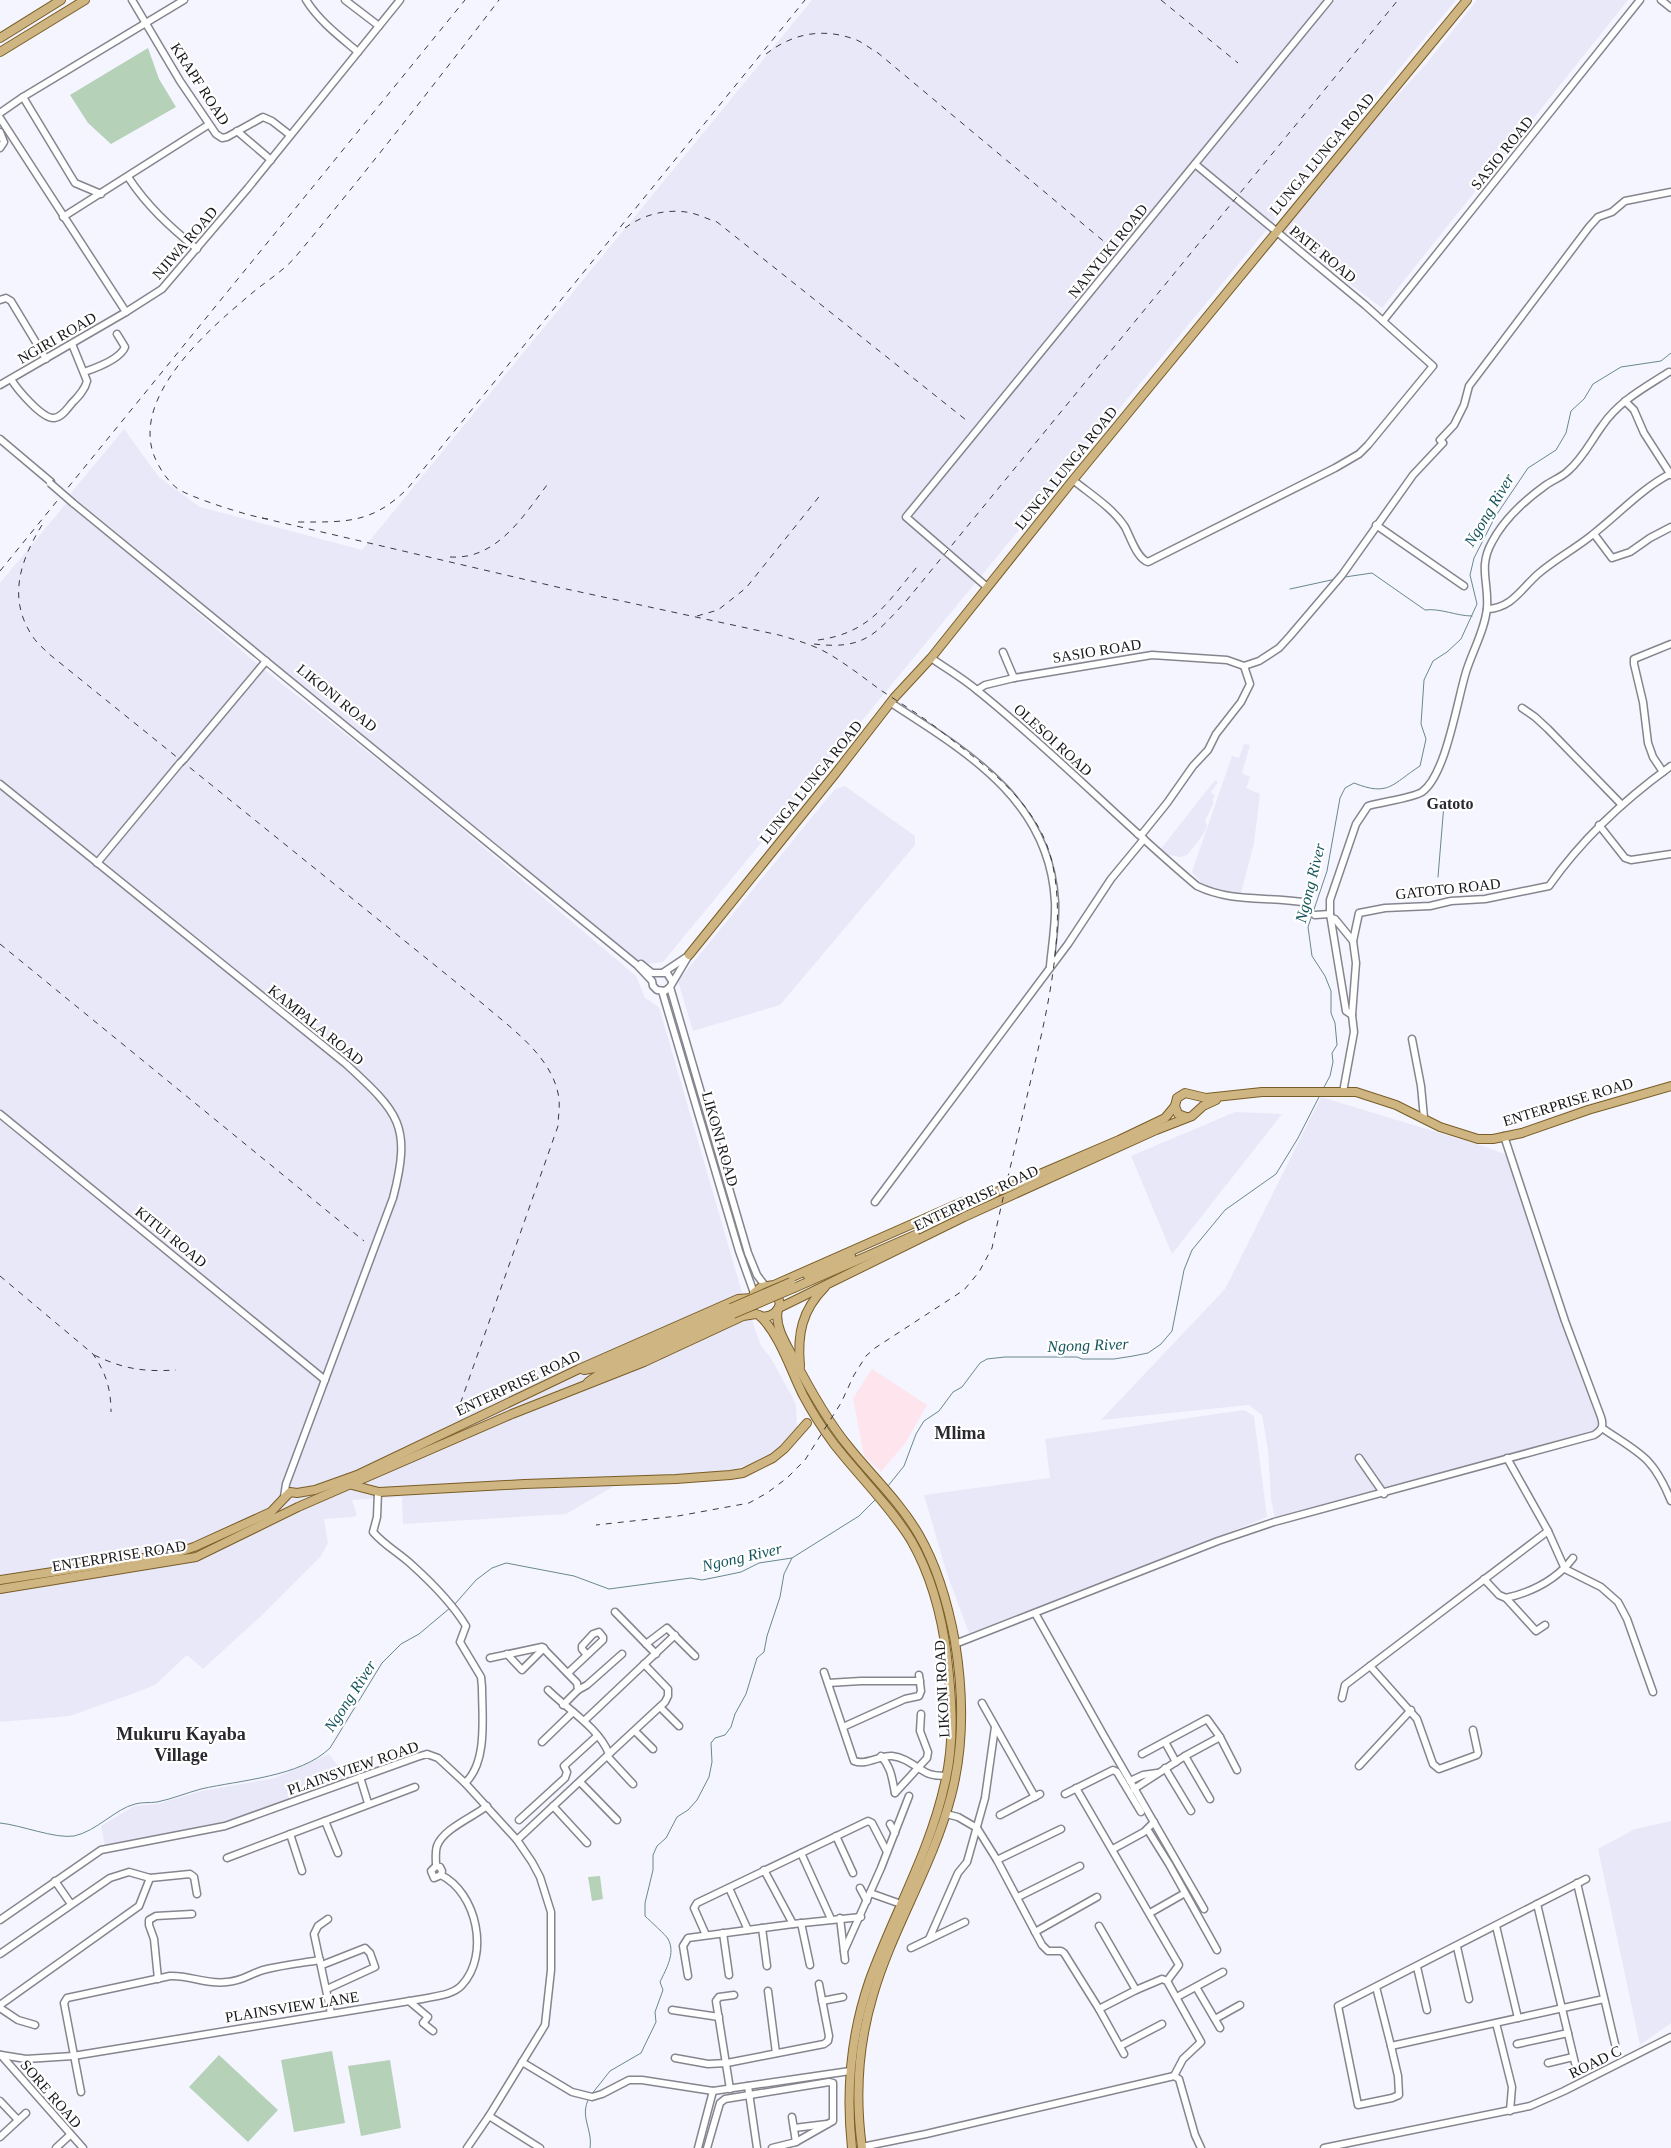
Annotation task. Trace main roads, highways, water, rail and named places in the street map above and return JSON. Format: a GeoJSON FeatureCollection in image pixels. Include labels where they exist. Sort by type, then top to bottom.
{"type":"FeatureCollection","features":[{"type":"Feature","properties":{"kind":"main road"},"geometry":{"type":"LineString","coordinates":[[0,38],[61,0]]}},
{"type":"Feature","properties":{"kind":"main road"},"geometry":{"type":"LineString","coordinates":[[1,49],[85,0]]}},
{"type":"Feature","properties":{"kind":"main road","name":"LUNGA LUNGA ROAD"},"geometry":{"type":"LineString","coordinates":[[689,955],[891,703],[932,658],[1073,480],[1467,0]]}},
{"type":"Feature","properties":{"kind":"main road","name":"ENTERPRISE ROAD"},"geometry":{"type":"LineString","coordinates":[[1222,1098],[1262,1092],[1356,1092],[1424,1118],[1440,1127],[1478,1140],[1504,1136],[1671,1086]]}},
{"type":"Feature","properties":{"kind":"main road"},"geometry":{"type":"LineString","coordinates":[[1182,1094],[1222,1098],[1208,1103],[1192,1116],[1186,1117],[1178,1114],[1175,1106],[1176,1100],[1182,1094]]}},
{"type":"Feature","properties":{"kind":"main road"},"geometry":{"type":"LineString","coordinates":[[1196,1096],[1198,1110]]}},
{"type":"Feature","properties":{"kind":"main road","name":"ENTERPRISE ROAD"},"geometry":{"type":"LineString","coordinates":[[767,1287],[962,1202],[1005,1189],[1119,1140],[1165,1118],[1175,1106]]}},
{"type":"Feature","properties":{"kind":"main road","name":"ENTERPRISE ROAD"},"geometry":{"type":"LineString","coordinates":[[778,1309],[964,1217],[1186,1117]]}},
{"type":"Feature","properties":{"kind":"main road"},"geometry":{"type":"LineString","coordinates":[[579,1370],[595,1368],[939,1217],[962,1202]]}},
{"type":"Feature","properties":{"kind":"main road"},"geometry":{"type":"LineString","coordinates":[[584,1386],[598,1375],[634,1358],[941,1224],[964,1217]]}},
{"type":"Feature","properties":{"kind":"main road"},"geometry":{"type":"LineString","coordinates":[[800,1370],[799,1341],[803,1320],[811,1304],[834,1280]]}},
{"type":"Feature","properties":{"kind":"main road"},"geometry":{"type":"LineString","coordinates":[[767,1287],[776,1291],[779,1294],[778,1309],[772,1316],[758,1315],[752,1308],[752,1296],[757,1289],[767,1287]]}},
{"type":"Feature","properties":{"kind":"main road","name":"ENTERPRISE ROAD"},"geometry":{"type":"LineString","coordinates":[[0,1580],[183,1551],[271,1512],[287,1494],[315,1490],[357,1475],[579,1370],[738,1299],[752,1296]]}},
{"type":"Feature","properties":{"kind":"main road","name":"LIKONI ROAD"},"geometry":{"type":"LineString","coordinates":[[778,1309],[778,1322],[781,1332],[816,1400],[847,1445],[918,1533],[931,1558],[945,1594],[955,1644],[960,1701],[960,1747],[952,1794],[946,1814],[875,1990],[859,2070],[858,2114],[862,2147]]}},
{"type":"Feature","properties":{"kind":"main road","name":"ENTERPRISE ROAD"},"geometry":{"type":"LineString","coordinates":[[0,1589],[196,1557],[296,1509],[512,1414],[644,1362],[743,1316],[758,1315]]}},
{"type":"Feature","properties":{"kind":"main road","name":"LIKONI ROAD"},"geometry":{"type":"LineString","coordinates":[[758,1315],[769,1326],[817,1421],[900,1524],[920,1559],[935,1597],[942,1626],[951,1702],[951,1747],[947,1776],[938,1812],[866,1994],[850,2071],[849,2122],[852,2148]]}},
{"type":"Feature","properties":{"kind":"main road"},"geometry":{"type":"LineString","coordinates":[[769,1326],[772,1322],[778,1322]]}},
{"type":"Feature","properties":{"kind":"main road"},"geometry":{"type":"LineString","coordinates":[[352,1485],[378,1492],[524,1484],[676,1479],[744,1473],[773,1458],[806,1424],[816,1400]]}},
{"type":"Feature","properties":{"kind":"main road"},"geometry":{"type":"LineString","coordinates":[[806,1424],[827,1416]]}},
{"type":"Feature","properties":{"kind":"main road"},"geometry":{"type":"LineString","coordinates":[[284,1498],[286,1507],[296,1509],[301,1501],[296,1493]]}},
{"type":"Feature","properties":{"kind":"main road"},"geometry":{"type":"LineString","coordinates":[[850,2071],[859,2070]]}},
{"type":"Feature","properties":{"kind":"waterway","name":"Ngong River"},"geometry":{"type":"LineString","coordinates":[[1323,1089],[1330,1076],[1333,1062],[1332,1053],[1337,1045],[1335,1023],[1331,1013],[1331,991],[1325,976],[1312,956],[1308,927],[1327,871],[1340,798],[1345,788],[1354,783],[1375,789],[1383,789],[1396,783],[1420,766],[1426,739],[1421,724],[1424,680],[1433,661],[1447,652],[1461,639],[1477,604],[1470,575],[1474,558],[1495,517],[1528,468],[1556,450],[1566,433],[1571,411],[1584,399],[1593,384],[1621,367],[1661,361],[1671,353]]}},
{"type":"Feature","properties":{"kind":"waterway"},"geometry":{"type":"LineString","coordinates":[[1345,577],[1372,573],[1425,610],[1437,610],[1472,616]]}},
{"type":"Feature","properties":{"kind":"waterway"},"geometry":{"type":"LineString","coordinates":[[1290,589],[1336,579]]}},
{"type":"Feature","properties":{"kind":"waterway"},"geometry":{"type":"LineString","coordinates":[[1438,877],[1444,804]]}},
{"type":"Feature","properties":{"kind":"waterway","name":"Ngong River"},"geometry":{"type":"LineString","coordinates":[[888,1486],[904,1466],[916,1434],[924,1421],[939,1411],[953,1392],[962,1387],[980,1363],[987,1359],[1005,1357],[1114,1359],[1148,1353],[1161,1344],[1172,1331],[1184,1270],[1192,1250],[1225,1210],[1276,1174],[1298,1138],[1320,1095]]}},
{"type":"Feature","properties":{"kind":"waterway","name":"Ngong River"},"geometry":{"type":"LineString","coordinates":[[455,1604],[476,1580],[492,1568],[506,1563],[574,1576],[609,1589],[691,1578],[702,1580],[741,1572],[759,1563],[792,1558],[859,1516],[877,1498]]}},
{"type":"Feature","properties":{"kind":"waterway"},"geometry":{"type":"LineString","coordinates":[[591,2095],[610,2071],[641,2053],[656,2022],[655,2012],[663,1990],[660,1982],[669,1961],[671,1950],[667,1937],[645,1916],[645,1903],[653,1870],[653,1855],[657,1846],[666,1838],[677,1817],[688,1810],[697,1800],[709,1777],[712,1762],[711,1743],[715,1738],[725,1735],[731,1727],[735,1714],[746,1694],[757,1658],[764,1652],[767,1636],[780,1597],[784,1574],[792,1558]]}},
{"type":"Feature","properties":{"kind":"waterway","name":"Ngong River"},"geometry":{"type":"LineString","coordinates":[[0,1823],[57,1836],[74,1836],[90,1830],[120,1810],[135,1804],[163,1801],[201,1789],[269,1776],[303,1765],[317,1758],[330,1748],[382,1663],[401,1644],[419,1634],[450,1608]]}},
{"type":"Feature","properties":{"kind":"waterway"},"geometry":{"type":"LineString","coordinates":[[589,2098],[585,2111],[590,2135],[590,2148]]}},
{"type":"Feature","properties":{"kind":"railway"},"geometry":{"type":"LineString","coordinates":[[0,571],[465,0]]}},
{"type":"Feature","properties":{"kind":"railway"},"geometry":{"type":"LineString","coordinates":[[268,519],[236,511],[185,493],[165,476],[159,466],[151,442],[152,418],[161,393],[175,370],[213,327],[297,255],[399,129],[499,0]]}},
{"type":"Feature","properties":{"kind":"railway"},"geometry":{"type":"LineString","coordinates":[[298,522],[344,521],[370,515],[395,500],[408,488],[805,0]]}},
{"type":"Feature","properties":{"kind":"railway"},"geometry":{"type":"LineString","coordinates":[[1161,0],[1238,63]]}},
{"type":"Feature","properties":{"kind":"railway"},"geometry":{"type":"LineString","coordinates":[[814,644],[845,645],[857,642],[877,631],[907,600],[1398,0]]}},
{"type":"Feature","properties":{"kind":"railway"},"geometry":{"type":"LineString","coordinates":[[766,54],[786,42],[817,33],[840,35],[861,42],[878,53],[1107,244]]}},
{"type":"Feature","properties":{"kind":"railway"},"geometry":{"type":"LineString","coordinates":[[625,228],[646,216],[670,211],[690,213],[717,222],[966,420]]}},
{"type":"Feature","properties":{"kind":"railway"},"geometry":{"type":"LineString","coordinates":[[450,557],[466,556],[481,552],[494,544],[528,511],[547,485]]}},
{"type":"Feature","properties":{"kind":"railway"},"geometry":{"type":"LineString","coordinates":[[697,616],[718,610],[746,588],[822,493]]}},
{"type":"Feature","properties":{"kind":"railway"},"geometry":{"type":"LineString","coordinates":[[262,518],[557,587],[779,635],[811,645],[842,662],[927,720],[985,767],[1013,792],[1025,806],[1044,838],[1053,866],[1057,897],[1057,930],[1049,998],[992,1248],[979,1272],[964,1290],[875,1348],[866,1356],[854,1375],[841,1403],[805,1460],[787,1478],[767,1493],[749,1503],[678,1516],[596,1525]]}},
{"type":"Feature","properties":{"kind":"railway"},"geometry":{"type":"LineString","coordinates":[[42,525],[28,552],[19,580],[20,609],[25,623],[39,644],[483,1004],[518,1034],[549,1070],[559,1099],[558,1126],[457,1413]]}},
{"type":"Feature","properties":{"kind":"railway"},"geometry":{"type":"LineString","coordinates":[[818,640],[851,631],[864,624],[886,605],[917,567]]}},
{"type":"Feature","properties":{"kind":"railway"},"geometry":{"type":"LineString","coordinates":[[0,944],[364,1241]]}},
{"type":"Feature","properties":{"kind":"railway"},"geometry":{"type":"LineString","coordinates":[[0,1276],[93,1354],[107,1382],[111,1412]]}},
{"type":"Feature","properties":{"kind":"railway"},"geometry":{"type":"LineString","coordinates":[[94,1355],[115,1364],[134,1368],[176,1370]]}},
{"type":"Feature","properties":{"kind":"district","name":"Gatoto"},"geometry":{"type":"Point","coordinates":[1450,803]}},
{"type":"Feature","properties":{"kind":"district","name":"Mlima"},"geometry":{"type":"Point","coordinates":[960,1433]}},
{"type":"Feature","properties":{"kind":"district","name":"Mukuru Kayaba Village"},"geometry":{"type":"Point","coordinates":[181,1744]}}]}
